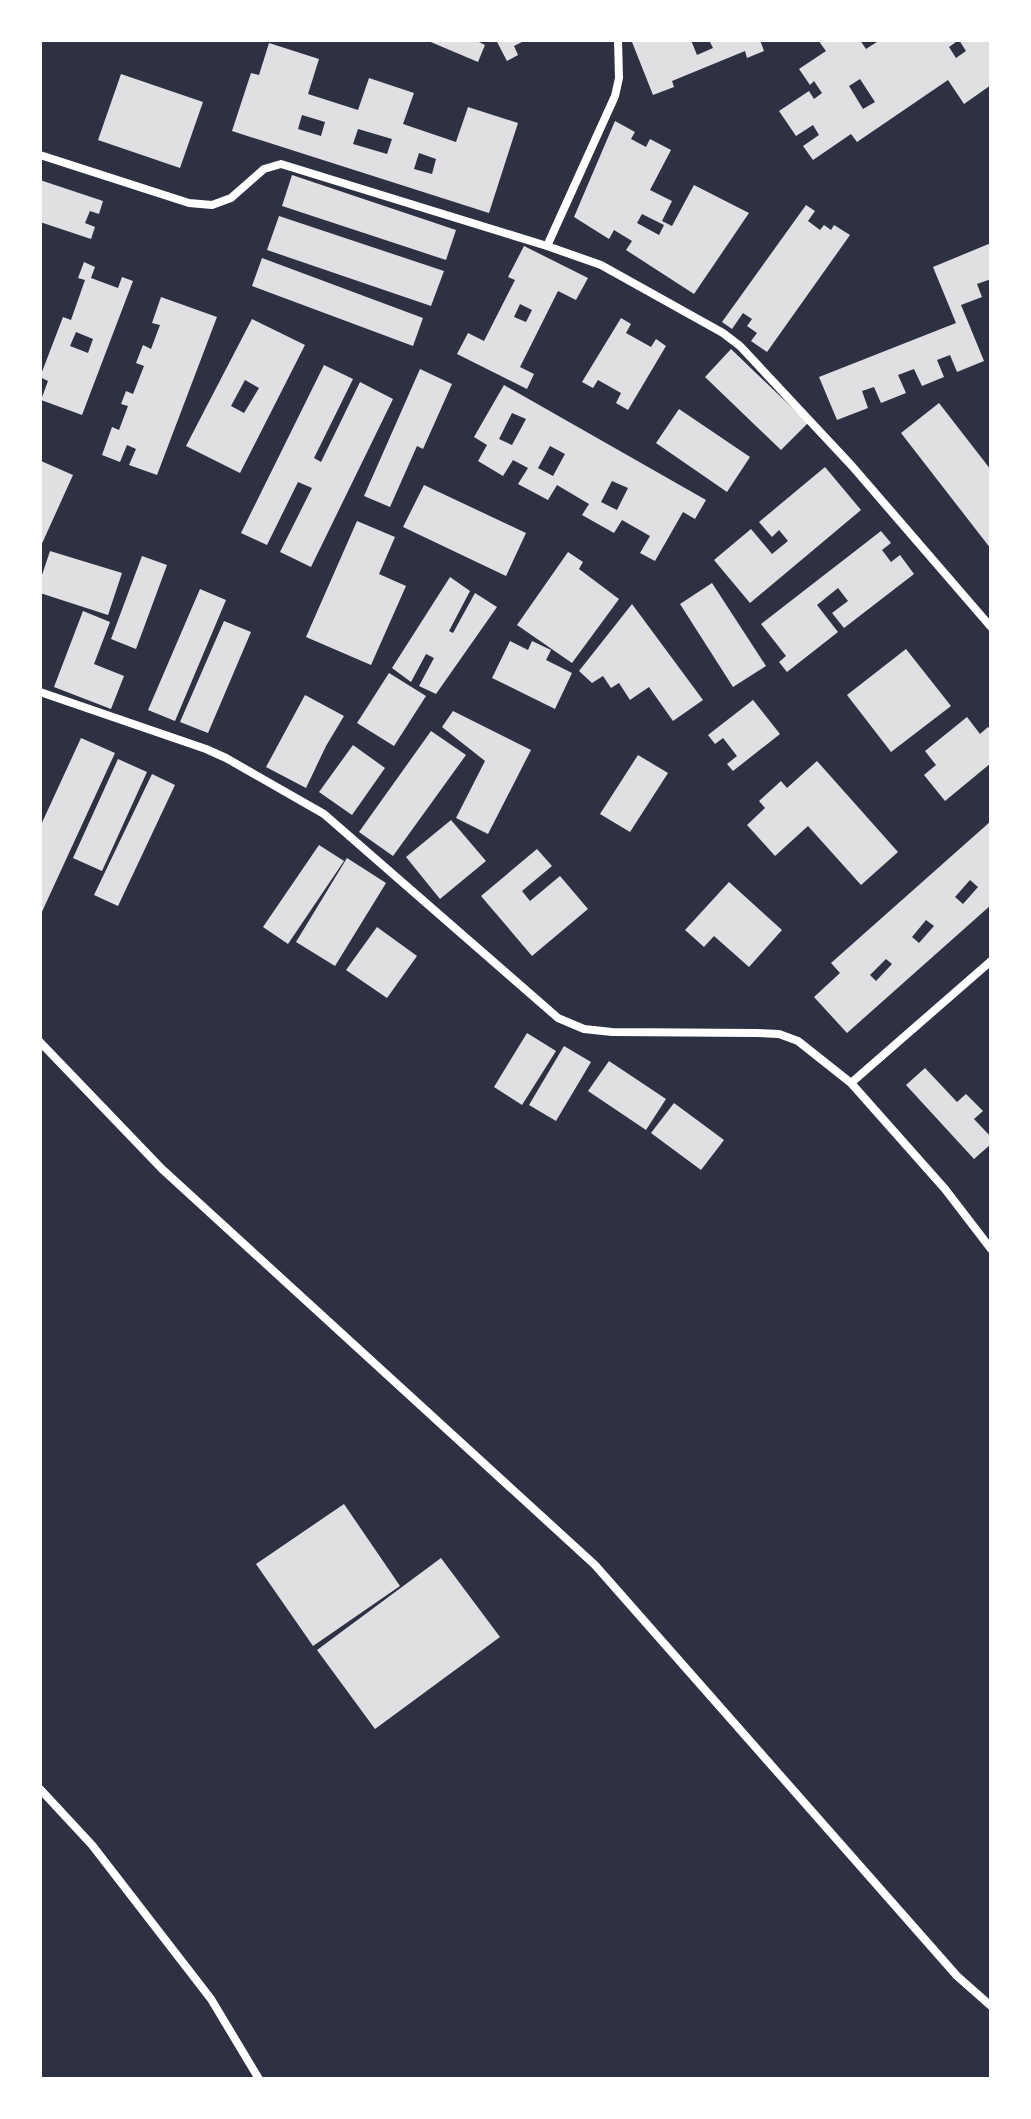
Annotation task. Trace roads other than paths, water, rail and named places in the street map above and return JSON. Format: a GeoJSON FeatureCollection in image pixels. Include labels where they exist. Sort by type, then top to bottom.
{"type":"FeatureCollection","features":[{"type":"Feature","properties":{"kind":"street"},"geometry":{"type":"LineString","coordinates":[[547,246],[615,96],[619,78],[618,40]]}},
{"type":"Feature","properties":{"kind":"street"},"geometry":{"type":"LineString","coordinates":[[40,155],[189,203],[212,205],[231,198],[264,169],[281,164],[601,265],[723,333],[740,346],[852,466],[991,627]]}},
{"type":"Feature","properties":{"kind":"street"},"geometry":{"type":"LineString","coordinates":[[40,692],[206,749],[324,814],[558,1018],[584,1029],[612,1032],[779,1034],[798,1041],[851,1083],[945,1189],[991,1249]]}},
{"type":"Feature","properties":{"kind":"street"},"geometry":{"type":"LineString","coordinates":[[851,1083],[991,961]]}},
{"type":"Feature","properties":{"kind":"street"},"geometry":{"type":"LineString","coordinates":[[40,1042],[162,1169],[595,1565],[957,1976],[991,2006]]}},
{"type":"Feature","properties":{"kind":"street"},"geometry":{"type":"LineString","coordinates":[[40,1789],[92,1845],[211,1999],[259,2079]]}}]}
